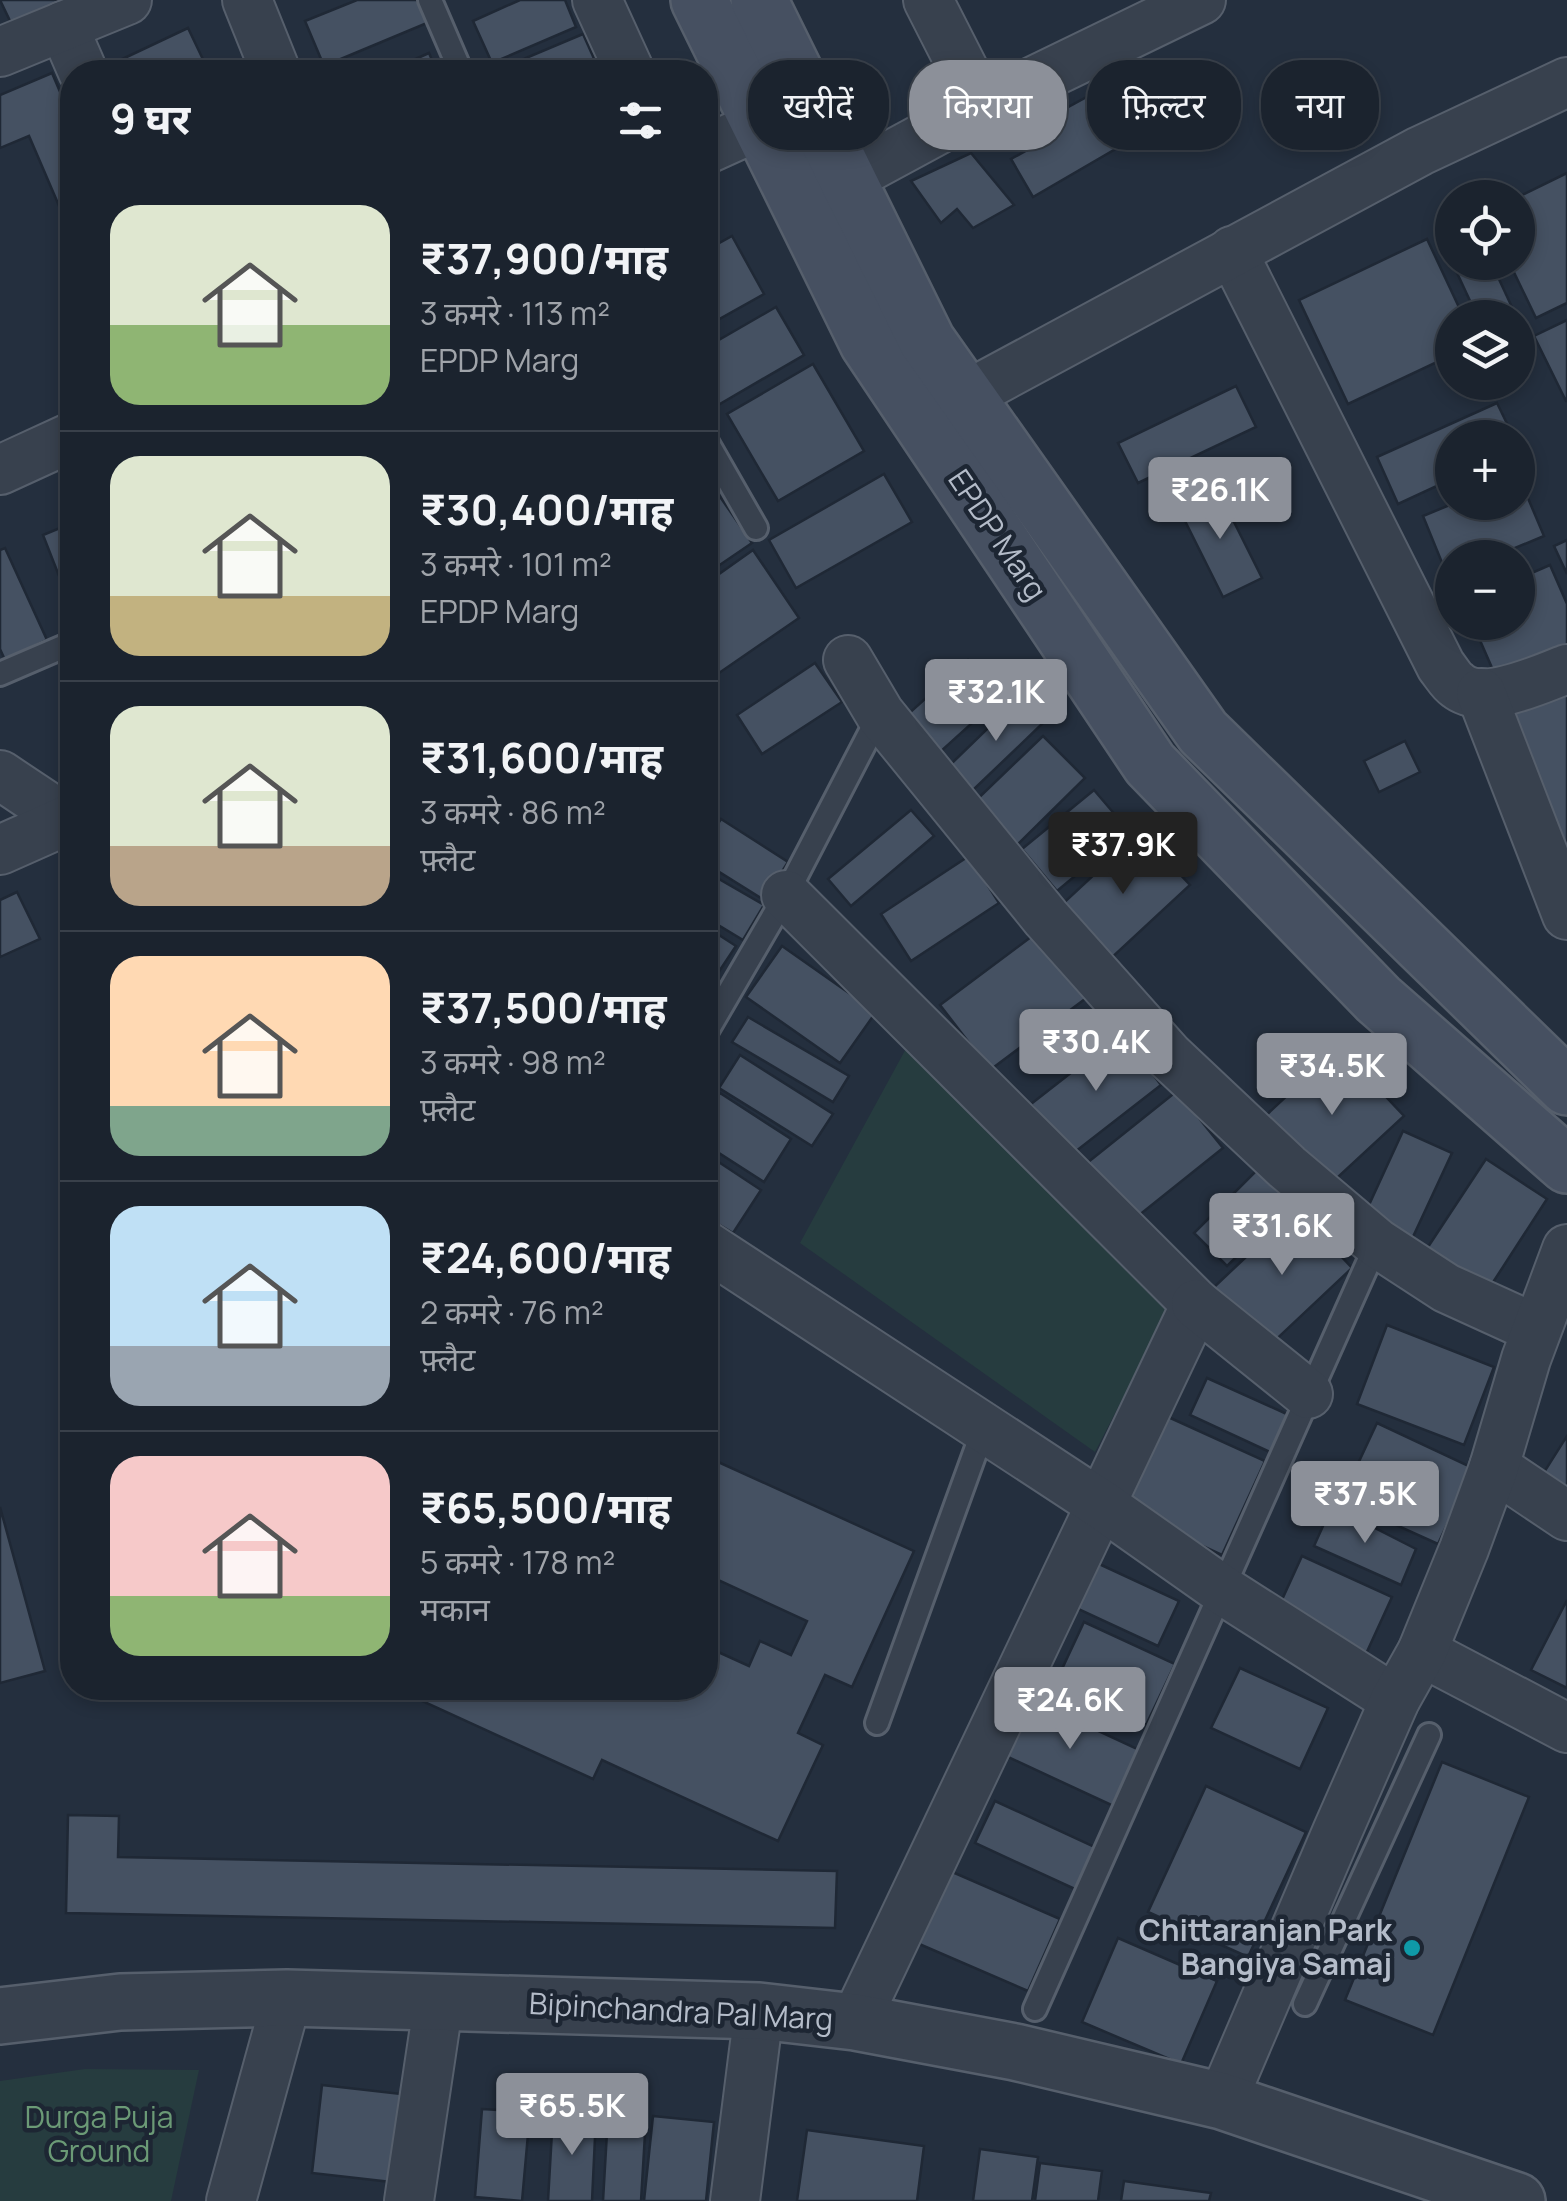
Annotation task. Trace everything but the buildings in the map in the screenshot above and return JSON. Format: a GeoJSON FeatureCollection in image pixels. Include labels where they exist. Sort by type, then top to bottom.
{"type":"FeatureCollection","features":[{"type":"Feature","properties":{"kind":"main road","name":"EPDP Marg"},"geometry":{"type":"LineString","coordinates":[[699,0],[748,64]]}},
{"type":"Feature","properties":{"kind":"main road","name":"EPDP Marg"},"geometry":{"type":"LineString","coordinates":[[759,0],[773,60]]}},
{"type":"Feature","properties":{"kind":"main road","name":"EPDP Marg"},"geometry":{"type":"LineString","coordinates":[[798,150],[868,343],[943,408],[1202,732],[1567,1087]]}},
{"type":"Feature","properties":{"kind":"main road","name":"EPDP Marg"},"geometry":{"type":"LineString","coordinates":[[820,150],[847,179],[927,340],[943,408],[1150,764],[1378,999],[1567,1165]]}},
{"type":"Feature","properties":{"kind":"street"},"geometry":{"type":"LineString","coordinates":[[0,52],[127,0]]}},
{"type":"Feature","properties":{"kind":"street"},"geometry":{"type":"LineString","coordinates":[[247,0],[271,60]]}},
{"type":"Feature","properties":{"kind":"street"},"geometry":{"type":"LineString","coordinates":[[597,0],[624,60]]}},
{"type":"Feature","properties":{"kind":"street"},"geometry":{"type":"LineString","coordinates":[[928,0],[959,60]]}},
{"type":"Feature","properties":{"kind":"street"},"geometry":{"type":"LineString","coordinates":[[1067,65],[1200,0]]}},
{"type":"Feature","properties":{"kind":"street"},"geometry":{"type":"LineString","coordinates":[[63,26],[78,60]]}},
{"type":"Feature","properties":{"kind":"street"},"geometry":{"type":"LineString","coordinates":[[943,408],[1420,151],[1567,82]]}},
{"type":"Feature","properties":{"kind":"street"},"geometry":{"type":"LineString","coordinates":[[718,144],[748,130]]}},
{"type":"Feature","properties":{"kind":"street"},"geometry":{"type":"LineString","coordinates":[[847,179],[909,145]]}},
{"type":"Feature","properties":{"kind":"street"},"geometry":{"type":"LineString","coordinates":[[1232,250],[1442,666],[1459,688],[1482,693],[1516,688],[1567,668]]}},
{"type":"Feature","properties":{"kind":"street"},"geometry":{"type":"LineString","coordinates":[[0,470],[60,442]]}},
{"type":"Feature","properties":{"kind":"street"},"geometry":{"type":"LineString","coordinates":[[848,660],[880,714],[1046,918],[1169,1056],[1287,1167],[1377,1243],[1446,1288],[1536,1329]]}},
{"type":"Feature","properties":{"kind":"street"},"geometry":{"type":"LineString","coordinates":[[1482,693],[1567,915]]}},
{"type":"Feature","properties":{"kind":"street"},"geometry":{"type":"LineString","coordinates":[[0,775],[60,813]]}},
{"type":"Feature","properties":{"kind":"street"},"geometry":{"type":"LineString","coordinates":[[0,850],[60,825]]}},
{"type":"Feature","properties":{"kind":"street"},"geometry":{"type":"LineString","coordinates":[[786,896],[1196,1304],[1308,1394]]}},
{"type":"Feature","properties":{"kind":"street"},"geometry":{"type":"LineString","coordinates":[[1222,2101],[1356,1841],[1395,1700],[1422,1652],[1494,1467],[1536,1329],[1567,1248]]}},
{"type":"Feature","properties":{"kind":"street"},"geometry":{"type":"LineString","coordinates":[[718,1254],[1102,1505],[1224,1591],[1395,1700]]}},
{"type":"Feature","properties":{"kind":"street"},"geometry":{"type":"LineString","coordinates":[[855,2022],[1196,1304]]}},
{"type":"Feature","properties":{"kind":"street"},"geometry":{"type":"LineString","coordinates":[[1494,1467],[1567,1516]]}},
{"type":"Feature","properties":{"kind":"street"},"geometry":{"type":"LineString","coordinates":[[1422,1652],[1567,1728]]}},
{"type":"Feature","properties":{"kind":"street"},"geometry":{"type":"LineString","coordinates":[[232,2201],[287,1998]]}},
{"type":"Feature","properties":{"kind":"street","name":"Bipinchandra Pal Marg"},"geometry":{"type":"LineString","coordinates":[[0,2016],[120,2002],[287,1998],[759,2011],[855,2022],[1016,2052],[1222,2101],[1517,2201]]}},
{"type":"Feature","properties":{"kind":"street"},"geometry":{"type":"LineString","coordinates":[[409,2201],[439,2000]]}},
{"type":"Feature","properties":{"kind":"street"},"geometry":{"type":"LineString","coordinates":[[735,2201],[759,2011]]}},
{"type":"Feature","properties":{"kind":"lane"},"geometry":{"type":"LineString","coordinates":[[430,0],[455,60]]}},
{"type":"Feature","properties":{"kind":"lane"},"geometry":{"type":"LineString","coordinates":[[718,462],[756,528]]}},
{"type":"Feature","properties":{"kind":"lane"},"geometry":{"type":"LineString","coordinates":[[0,674],[60,648]]}},
{"type":"Feature","properties":{"kind":"lane"},"geometry":{"type":"LineString","coordinates":[[718,1012],[786,896],[880,714]]}},
{"type":"Feature","properties":{"kind":"lane"},"geometry":{"type":"LineString","coordinates":[[1035,2008],[1377,1243]]}},
{"type":"Feature","properties":{"kind":"lane"},"geometry":{"type":"LineString","coordinates":[[877,1723],[984,1428]]}},
{"type":"Feature","properties":{"kind":"lane"},"geometry":{"type":"LineString","coordinates":[[1306,2004],[1356,1841],[1429,1735]]}},
{"type":"Feature","properties":{"kind":"green space"},"geometry":{"type":"Polygon","coordinates":[[[908,1045],[1170,1307],[1095,1452],[800,1243],[908,1045]]]}},
{"type":"Feature","properties":{"kind":"green space","name":"Durga Puja Ground"},"geometry":{"type":"Polygon","coordinates":[[[85,2069],[199,2070],[171,2201],[0,2201],[0,2081],[85,2069]]]}},
{"type":"Feature","properties":{"kind":"place","name":"Chittaranjan Park Bangiya Samaj"},"geometry":{"type":"Point","coordinates":[1412,1948]}}]}
